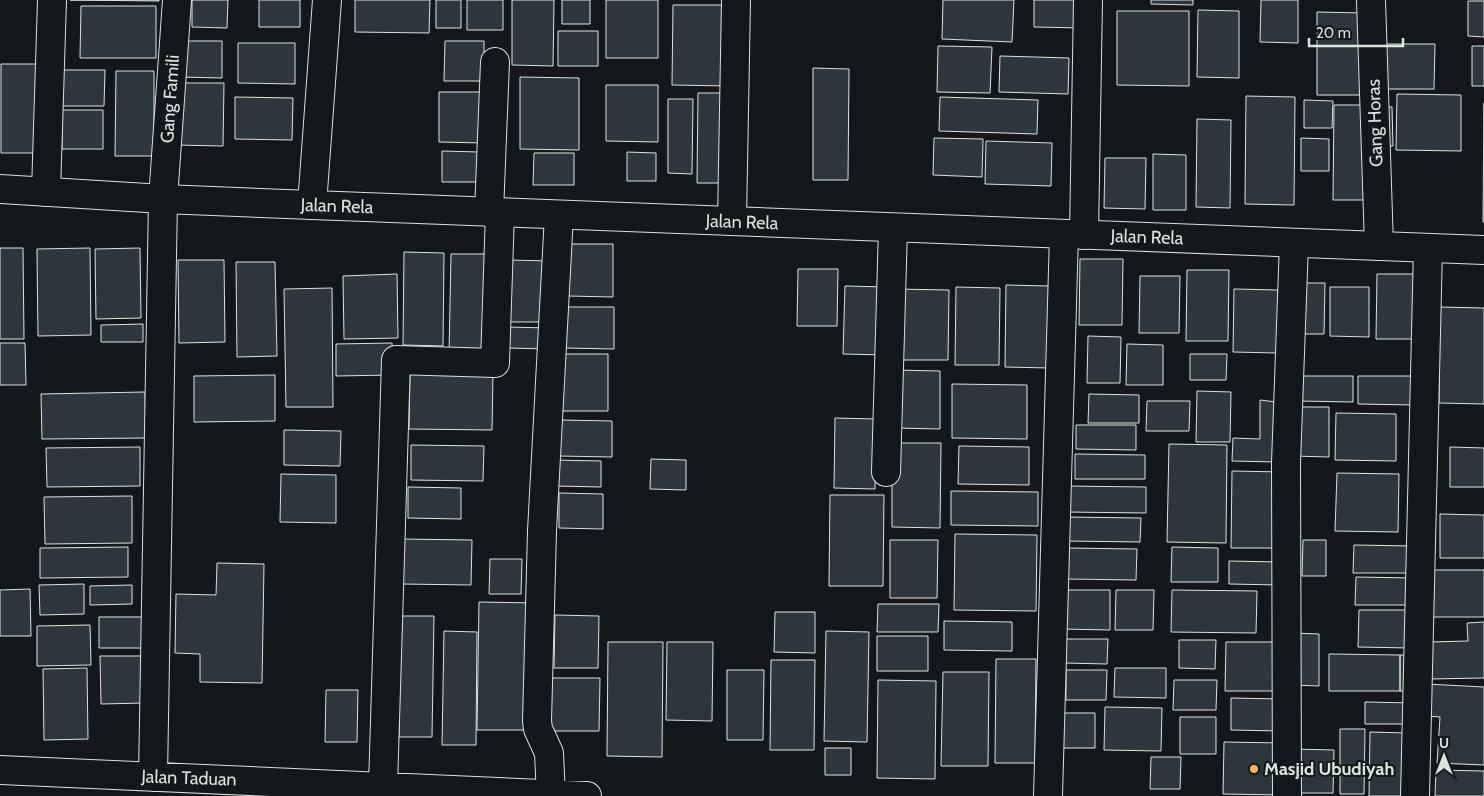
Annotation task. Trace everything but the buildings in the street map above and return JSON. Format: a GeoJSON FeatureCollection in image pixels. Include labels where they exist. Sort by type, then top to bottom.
{"type":"FeatureCollection","features":[{"type":"Feature","properties":{"kind":"street"},"geometry":{"type":"LineString","coordinates":[[46,192],[52,0]]}},
{"type":"Feature","properties":{"kind":"street","name":"Gang Famili"},"geometry":{"type":"LineString","coordinates":[[154,777],[163,199],[177,0]]}},
{"type":"Feature","properties":{"kind":"street"},"geometry":{"type":"LineString","coordinates":[[312,205],[327,0]]}},
{"type":"Feature","properties":{"kind":"street"},"geometry":{"type":"LineString","coordinates":[[732,221],[736,0]]}},
{"type":"Feature","properties":{"kind":"street"},"geometry":{"type":"LineString","coordinates":[[1048,796],[1074,234],[1088,0]]}},
{"type":"Feature","properties":{"kind":"street","name":"Gang Horas"},"geometry":{"type":"LineString","coordinates":[[1371,0],[1379,246]]}},
{"type":"Feature","properties":{"kind":"street"},"geometry":{"type":"LineString","coordinates":[[383,786],[396,360],[495,363],[495,62]]}},
{"type":"Feature","properties":{"kind":"street","name":"Jalan Rela"},"geometry":{"type":"LineString","coordinates":[[0,189],[163,199],[1484,250]]}},
{"type":"Feature","properties":{"kind":"street"},"geometry":{"type":"LineString","coordinates":[[551,795],[548,753],[538,729],[537,721],[542,531],[560,215]]}},
{"type":"Feature","properties":{"kind":"street"},"geometry":{"type":"LineString","coordinates":[[886,472],[893,228]]}},
{"type":"Feature","properties":{"kind":"street"},"geometry":{"type":"LineString","coordinates":[[1287,796],[1286,463],[1294,243]]}},
{"type":"Feature","properties":{"kind":"street"},"geometry":{"type":"LineString","coordinates":[[1415,796],[1428,248]]}},
{"type":"Feature","properties":{"kind":"street","name":"Jalan Taduan"},"geometry":{"type":"LineString","coordinates":[[0,770],[587,796]]}},
{"type":"Feature","properties":{"kind":"place","name":"Masjid Ubudiyah"},"geometry":{"type":"Point","coordinates":[1254,769]}}]}
